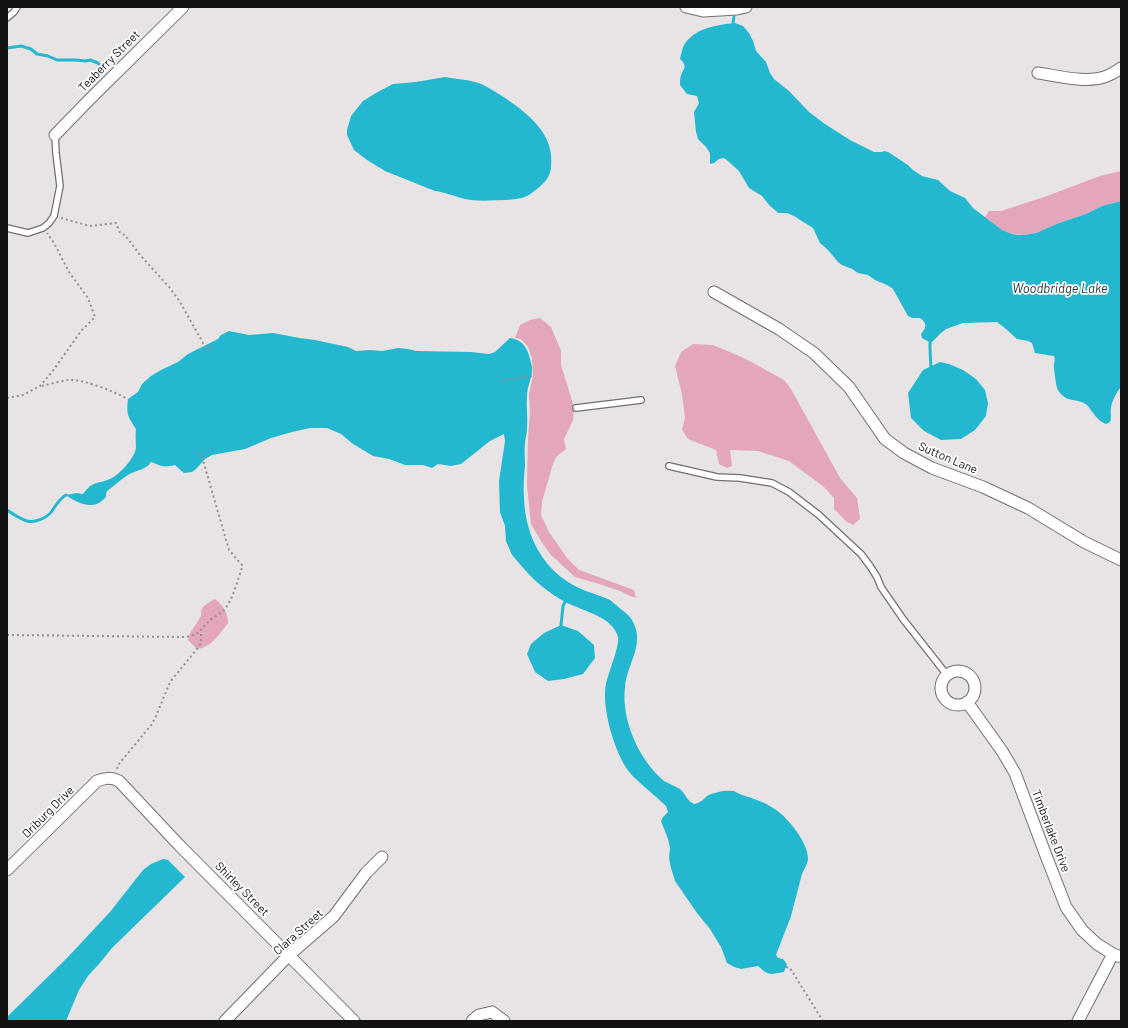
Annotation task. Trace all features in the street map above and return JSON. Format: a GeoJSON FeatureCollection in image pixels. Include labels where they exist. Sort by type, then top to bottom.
{"type":"FeatureCollection","features":[{"type":"Feature","properties":{"kind":"street","name":"Teaberry Street"},"geometry":{"type":"LineString","coordinates":[[55,135],[183,7]]}},
{"type":"Feature","properties":{"kind":"street"},"geometry":{"type":"LineString","coordinates":[[686,7],[703,11],[746,7]]}},
{"type":"Feature","properties":{"kind":"street"},"geometry":{"type":"LineString","coordinates":[[1038,73],[1091,79],[1107,76],[1121,68]]}},
{"type":"Feature","properties":{"kind":"street","name":"Sutton Lane"},"geometry":{"type":"LineString","coordinates":[[714,292],[779,329],[814,353],[849,387],[885,439],[904,453],[932,468],[983,487],[1028,508],[1084,542],[1121,560]]}},
{"type":"Feature","properties":{"kind":"street"},"geometry":{"type":"LineString","coordinates":[[964,672],[972,679],[974,684],[973,694],[967,702],[957,705],[952,704],[944,698],[941,684],[943,679],[947,676],[950,673],[964,672]]}},
{"type":"Feature","properties":{"kind":"street","name":"Timberlake Drive"},"geometry":{"type":"LineString","coordinates":[[967,702],[1002,751],[1015,773],[1066,907],[1082,930],[1097,944],[1117,955]]}},
{"type":"Feature","properties":{"kind":"street","name":"Driburg Drive"},"geometry":{"type":"LineString","coordinates":[[7,870],[97,782],[104,779],[113,779]]}},
{"type":"Feature","properties":{"kind":"street","name":"Shirley Street"},"geometry":{"type":"LineString","coordinates":[[113,779],[119,781],[179,845],[354,1021]]}},
{"type":"Feature","properties":{"kind":"street","name":"Clara Street"},"geometry":{"type":"LineString","coordinates":[[225,1021],[289,955],[334,916],[366,873],[382,857]]}},
{"type":"Feature","properties":{"kind":"street"},"geometry":{"type":"LineString","coordinates":[[1078,1021],[1117,955]]}},
{"type":"Feature","properties":{"kind":"street"},"geometry":{"type":"LineString","coordinates":[[472,1021],[479,1015],[492,1012],[504,1021]]}},
{"type":"Feature","properties":{"kind":"lane"},"geometry":{"type":"LineString","coordinates":[[7,18],[17,7]]}},
{"type":"Feature","properties":{"kind":"lane"},"geometry":{"type":"LineString","coordinates":[[7,228],[28,233],[43,228],[54,216],[60,186],[55,135]]}},
{"type":"Feature","properties":{"kind":"lane"},"geometry":{"type":"LineString","coordinates":[[576,408],[641,400]]}},
{"type":"Feature","properties":{"kind":"lane"},"geometry":{"type":"LineString","coordinates":[[669,466],[717,477],[740,478],[772,483],[789,492],[825,520],[861,554],[877,577],[881,588],[898,613],[947,676]]}},
{"type":"Feature","properties":{"kind":"path"},"geometry":{"type":"LineString","coordinates":[[54,216],[90,226],[116,222],[120,233],[125,234],[140,255],[170,288],[180,302],[207,350],[213,347]]}},
{"type":"Feature","properties":{"kind":"path"},"geometry":{"type":"LineString","coordinates":[[40,386],[52,372],[81,331],[95,317],[88,298],[69,272],[54,243],[43,228]]}},
{"type":"Feature","properties":{"kind":"path"},"geometry":{"type":"LineString","coordinates":[[501,381],[532,376]]}},
{"type":"Feature","properties":{"kind":"path"},"geometry":{"type":"LineString","coordinates":[[7,398],[23,395],[40,386],[70,380],[84,382],[128,399]]}},
{"type":"Feature","properties":{"kind":"path"},"geometry":{"type":"LineString","coordinates":[[113,779],[118,765],[152,724],[170,682],[194,654],[201,643],[201,632],[207,623],[224,610],[228,604],[242,568],[240,562],[229,550],[200,450]]}},
{"type":"Feature","properties":{"kind":"path"},"geometry":{"type":"LineString","coordinates":[[7,635],[180,637],[201,632]]}},
{"type":"Feature","properties":{"kind":"path"},"geometry":{"type":"LineString","coordinates":[[786,967],[790,968],[823,1021]]}},
{"type":"Feature","properties":{"kind":"shaded area"},"geometry":{"type":"Polygon","coordinates":[[[1121,171],[1121,201],[1102,206],[1086,214],[1036,233],[1025,235],[1012,234],[1002,230],[985,217],[989,211],[1001,211],[1100,176],[1121,171]]]}},
{"type":"Feature","properties":{"kind":"shaded area"},"geometry":{"type":"Polygon","coordinates":[[[540,318],[551,327],[561,351],[561,365],[574,407],[573,420],[564,439],[566,449],[556,457],[552,467],[542,502],[541,515],[549,532],[567,558],[579,570],[634,590],[636,598],[620,591],[575,577],[550,554],[531,524],[527,486],[530,413],[529,394],[533,376],[532,358],[528,347],[521,339],[515,338],[520,325],[530,320],[540,318]]]}},
{"type":"Feature","properties":{"kind":"shaded area"},"geometry":{"type":"Polygon","coordinates":[[[693,344],[713,345],[744,358],[784,380],[791,389],[840,478],[857,498],[860,519],[853,525],[847,522],[834,509],[834,498],[824,487],[789,461],[758,451],[730,450],[732,466],[727,468],[719,464],[716,450],[688,439],[682,430],[685,418],[682,394],[675,366],[681,352],[693,344]]]}},
{"type":"Feature","properties":{"kind":"shaded area"},"geometry":{"type":"Polygon","coordinates":[[[215,599],[224,610],[228,623],[211,643],[197,649],[188,640],[189,637],[200,618],[202,609],[206,604],[215,599]]]}},
{"type":"Feature","properties":{"kind":"water","name":"Woodbridge Lake"},"geometry":{"type":"Polygon","coordinates":[[[735,23],[743,26],[749,33],[756,51],[766,62],[774,79],[789,91],[809,112],[850,140],[874,152],[888,152],[922,176],[938,180],[950,191],[965,198],[973,208],[1002,230],[1018,235],[1036,233],[1086,214],[1102,206],[1121,201],[1121,387],[1112,403],[1110,422],[1106,424],[1103,423],[1085,403],[1066,398],[1060,393],[1056,384],[1054,356],[1035,353],[1032,343],[1017,339],[997,322],[963,323],[946,329],[931,343],[922,338],[921,334],[925,327],[925,323],[920,318],[912,318],[908,316],[893,289],[868,275],[858,273],[838,262],[820,243],[813,228],[787,213],[778,213],[762,196],[749,188],[739,171],[724,158],[710,164],[710,153],[698,139],[696,132],[694,112],[699,103],[697,96],[687,94],[680,85],[681,76],[685,67],[684,63],[680,59],[683,47],[687,41],[699,32],[713,26],[735,23]]]}},
{"type":"Feature","properties":{"kind":"water"},"geometry":{"type":"Polygon","coordinates":[[[445,77],[471,81],[485,86],[520,109],[537,125],[544,134],[548,143],[551,154],[551,166],[548,178],[535,191],[518,199],[481,201],[465,199],[435,191],[385,171],[354,150],[347,135],[347,130],[351,116],[363,101],[393,84],[445,77]]]}},
{"type":"Feature","properties":{"kind":"water"},"geometry":{"type":"Polygon","coordinates":[[[229,331],[249,335],[273,333],[348,347],[356,351],[382,351],[398,348],[416,351],[471,352],[489,354],[495,352],[510,338],[520,341],[523,344],[530,357],[532,367],[532,374],[527,392],[527,431],[524,486],[525,512],[528,526],[546,563],[556,573],[579,588],[610,600],[632,620],[636,629],[637,637],[634,654],[626,678],[625,700],[629,726],[640,751],[655,772],[664,781],[680,789],[689,801],[694,804],[700,802],[713,793],[734,791],[762,802],[779,812],[790,823],[805,846],[808,862],[802,874],[791,916],[776,955],[778,958],[783,959],[787,964],[784,972],[770,974],[758,966],[741,969],[727,963],[721,947],[710,929],[675,881],[669,858],[670,848],[668,839],[661,821],[668,812],[666,806],[638,781],[624,765],[614,743],[607,718],[605,694],[606,684],[616,653],[618,641],[615,630],[599,616],[566,602],[543,587],[512,555],[506,541],[505,526],[500,512],[499,481],[505,441],[504,434],[490,441],[461,464],[451,466],[438,464],[432,468],[423,465],[405,465],[389,459],[373,456],[353,444],[341,434],[327,428],[310,428],[271,438],[245,449],[212,455],[205,459],[192,472],[184,473],[175,465],[165,466],[151,462],[141,470],[131,473],[125,477],[107,491],[106,497],[96,504],[82,504],[66,495],[76,493],[83,494],[92,485],[110,479],[121,471],[133,457],[136,448],[136,429],[128,415],[128,399],[138,392],[142,384],[151,376],[178,362],[188,354],[218,339],[221,335],[229,331]]]}},
{"type":"Feature","properties":{"kind":"water"},"geometry":{"type":"Polygon","coordinates":[[[940,362],[963,370],[976,379],[985,390],[988,403],[986,416],[975,430],[961,439],[941,440],[924,431],[911,418],[908,393],[923,370],[940,362]]]}},
{"type":"Feature","properties":{"kind":"water"},"geometry":{"type":"Polygon","coordinates":[[[561,625],[578,631],[594,645],[595,658],[583,674],[548,681],[535,672],[527,654],[531,644],[544,633],[561,625]]]}},
{"type":"Feature","properties":{"kind":"water"},"geometry":{"type":"Polygon","coordinates":[[[163,859],[168,860],[185,877],[112,948],[88,976],[79,990],[66,1021],[7,1021],[7,1017],[67,958],[110,912],[143,870],[151,864],[163,859]]]}},
{"type":"Feature","properties":{"kind":"waterway"},"geometry":{"type":"LineString","coordinates":[[733,23],[734,17]]}},
{"type":"Feature","properties":{"kind":"waterway"},"geometry":{"type":"LineString","coordinates":[[7,48],[21,46],[31,49],[37,54],[48,56],[57,60],[90,60],[98,63],[102,67]]}},
{"type":"Feature","properties":{"kind":"waterway"},"geometry":{"type":"LineString","coordinates":[[930,343],[931,369]]}},
{"type":"Feature","properties":{"kind":"waterway"},"geometry":{"type":"LineString","coordinates":[[7,510],[24,520],[37,521],[50,514],[60,500],[66,495]]}},
{"type":"Feature","properties":{"kind":"waterway"},"geometry":{"type":"LineString","coordinates":[[561,625],[563,606],[565,602]]}}]}
